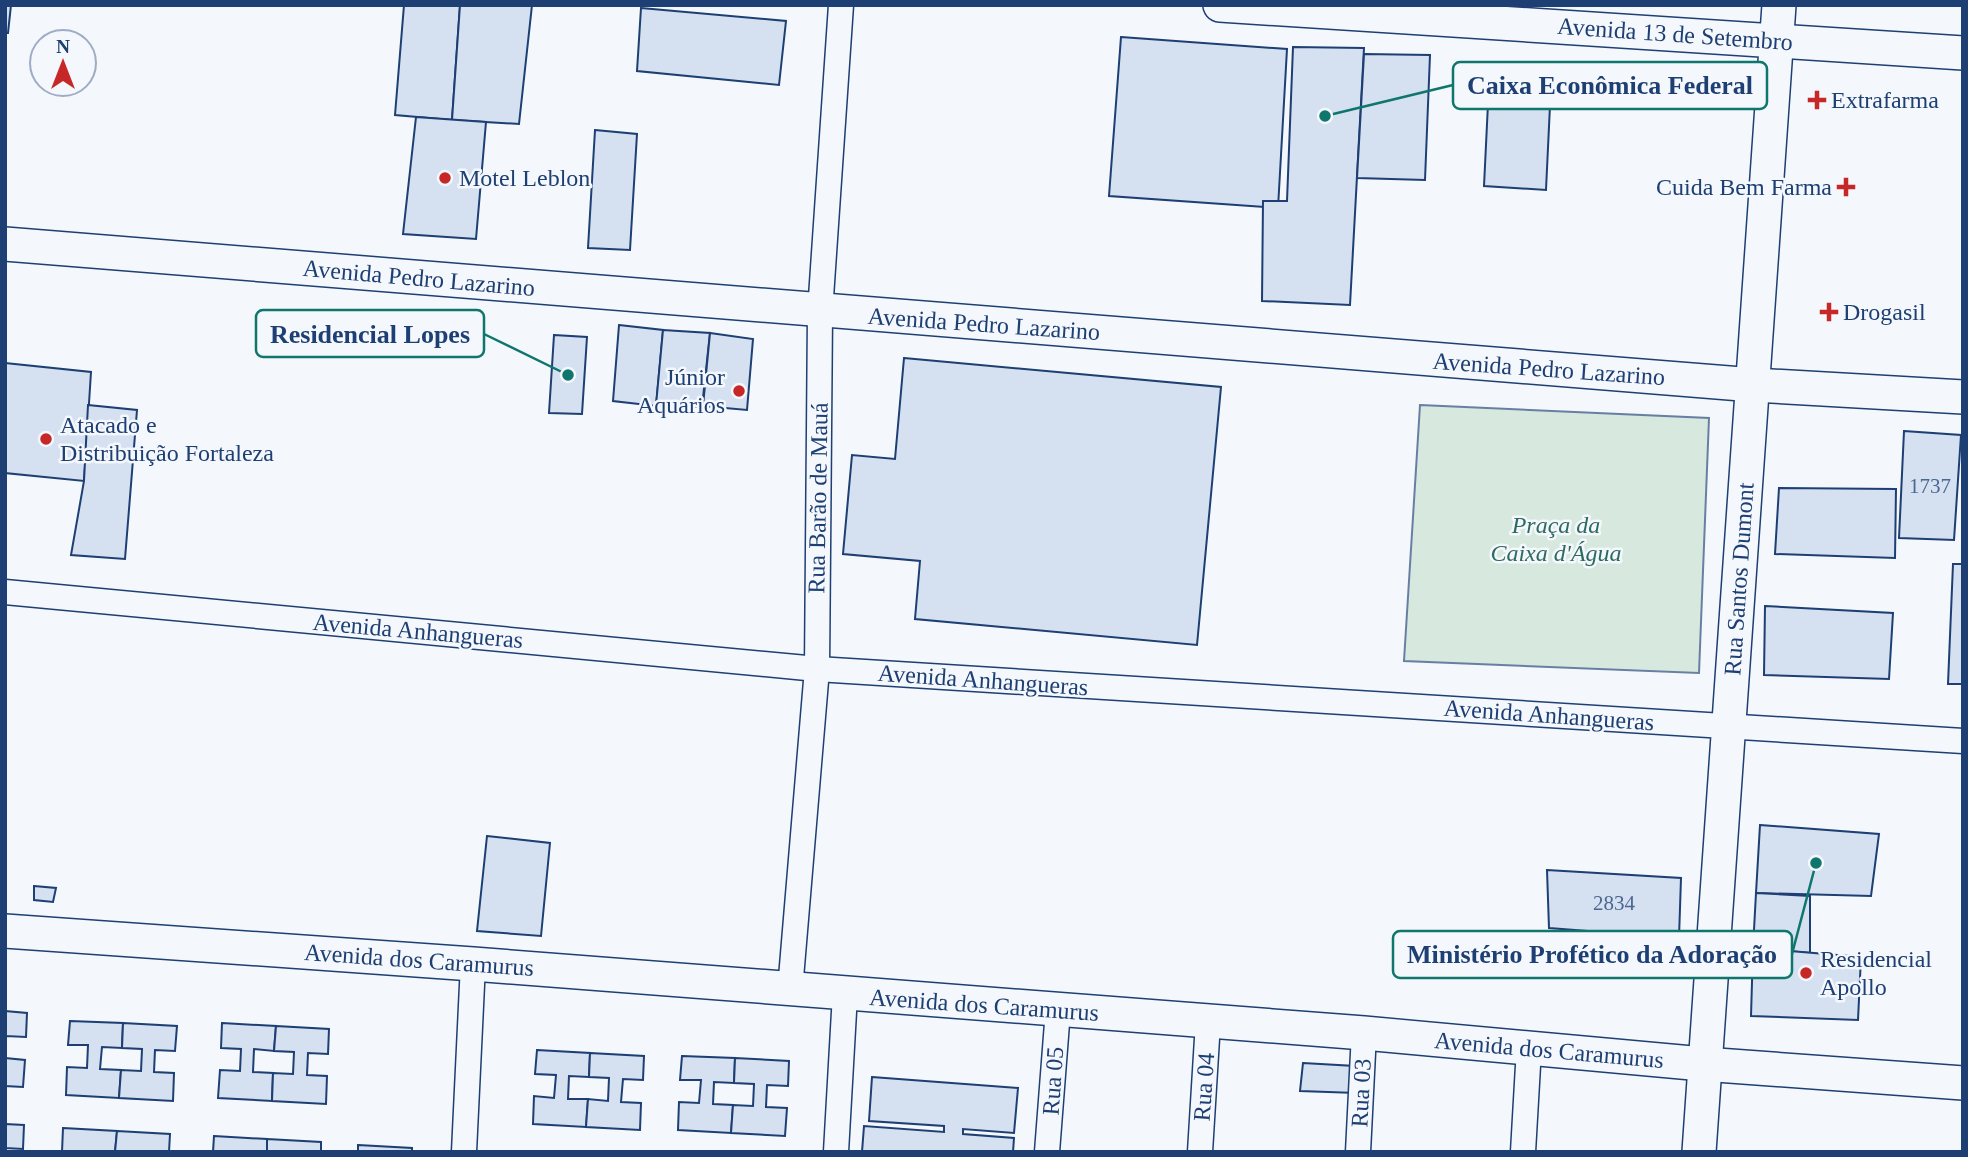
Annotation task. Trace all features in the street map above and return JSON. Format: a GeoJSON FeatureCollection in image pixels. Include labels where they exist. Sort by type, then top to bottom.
{"type":"FeatureCollection","features":[{"type":"Feature","properties":{"kind":"main road","name":"Avenida 13 de Setembro"},"geometry":{"type":"LineString","coordinates":[[1220,5],[1963,53]]}},
{"type":"Feature","properties":{"kind":"main road","name":"Rua Santos Dumont"},"geometry":{"type":"LineString","coordinates":[[1699,1152],[1779,5]]}},
{"type":"Feature","properties":{"kind":"main road","name":"Avenida Pedro Lazarino"},"geometry":{"type":"LineString","coordinates":[[5,244],[820,312],[1754,385],[1963,397]]}},
{"type":"Feature","properties":{"kind":"main road","name":"Avenida dos Caramurus"},"geometry":{"type":"LineString","coordinates":[[5,931],[473,964],[1364,1034],[1703,1065],[1963,1083]]}},
{"type":"Feature","properties":{"kind":"street","name":"Rua Barão de Mauá"},"geometry":{"type":"LineString","coordinates":[[790,990],[817,669],[820,312],[841,5]]}},
{"type":"Feature","properties":{"kind":"street","name":"Avenida Anhangueras"},"geometry":{"type":"LineString","coordinates":[[5,592],[817,669],[1963,741]]}},
{"type":"Feature","properties":{"kind":"street"},"geometry":{"type":"LineString","coordinates":[[464,1152],[473,964]]}},
{"type":"Feature","properties":{"kind":"street"},"geometry":{"type":"LineString","coordinates":[[836,1152],[845,994]]}},
{"type":"Feature","properties":{"kind":"street","name":"Rua 05"},"geometry":{"type":"LineString","coordinates":[[1047,1152],[1058,1010]]}},
{"type":"Feature","properties":{"kind":"street","name":"Rua 04"},"geometry":{"type":"LineString","coordinates":[[1200,1152],[1208,1022]]}},
{"type":"Feature","properties":{"kind":"street","name":"Rua 03"},"geometry":{"type":"LineString","coordinates":[[1358,1152],[1364,1034]]}},
{"type":"Feature","properties":{"kind":"street"},"geometry":{"type":"LineString","coordinates":[[1523,1152],[1530,1048]]}},
{"type":"Feature","properties":{"kind":"green space","name":"Praça da Caixa d'Água"},"geometry":{"type":"Polygon","coordinates":[[[1420,405],[1709,418],[1699,673],[1404,661],[1420,405]]]}},
{"type":"Feature","properties":{"kind":"building"},"geometry":{"type":"Polygon","coordinates":[[[5,5],[11,5],[8,33],[5,33],[5,5]]]}},
{"type":"Feature","properties":{"kind":"building"},"geometry":{"type":"Polygon","coordinates":[[[404,5],[460,5],[452,120],[395,115],[404,5]]]}},
{"type":"Feature","properties":{"kind":"building"},"geometry":{"type":"Polygon","coordinates":[[[460,5],[532,5],[519,124],[452,120],[460,5]]]}},
{"type":"Feature","properties":{"kind":"building"},"geometry":{"type":"Polygon","coordinates":[[[641,8],[786,21],[779,85],[637,71],[641,8]]]}},
{"type":"Feature","properties":{"kind":"building"},"geometry":{"type":"Polygon","coordinates":[[[1121,37],[1287,49],[1278,208],[1109,196],[1121,37]]]}},
{"type":"Feature","properties":{"kind":"building"},"geometry":{"type":"Polygon","coordinates":[[[1293,47],[1364,48],[1350,305],[1262,301],[1263,201],[1287,201],[1293,47]]]}},
{"type":"Feature","properties":{"kind":"building"},"geometry":{"type":"Polygon","coordinates":[[[1364,54],[1430,55],[1425,180],[1357,178],[1364,54]]]}},
{"type":"Feature","properties":{"kind":"building"},"geometry":{"type":"Polygon","coordinates":[[[1490,62],[1552,63],[1546,190],[1484,186],[1490,62]]]}},
{"type":"Feature","properties":{"kind":"building","name":"Motel Leblon"},"geometry":{"type":"Polygon","coordinates":[[[416,117],[486,122],[476,239],[403,234],[416,117]]]}},
{"type":"Feature","properties":{"kind":"building"},"geometry":{"type":"Polygon","coordinates":[[[595,130],[637,134],[630,250],[588,248],[595,130]]]}},
{"type":"Feature","properties":{"kind":"building"},"geometry":{"type":"Polygon","coordinates":[[[619,325],[663,330],[656,406],[613,401],[619,325]]]}},
{"type":"Feature","properties":{"kind":"building"},"geometry":{"type":"Polygon","coordinates":[[[663,330],[710,333],[702,407],[656,405],[663,330]]]}},
{"type":"Feature","properties":{"kind":"building"},"geometry":{"type":"Polygon","coordinates":[[[710,333],[753,339],[747,410],[703,406],[710,333]]]}},
{"type":"Feature","properties":{"kind":"building"},"geometry":{"type":"Polygon","coordinates":[[[554,335],[587,337],[582,414],[549,413],[554,335]]]}},
{"type":"Feature","properties":{"kind":"building"},"geometry":{"type":"Polygon","coordinates":[[[904,358],[1221,387],[1197,645],[915,619],[920,561],[843,554],[852,455],[895,459],[904,358]]]}},
{"type":"Feature","properties":{"kind":"building","name":"Atacado e Distribuição Fortaleza"},"geometry":{"type":"Polygon","coordinates":[[[5,363],[91,372],[84,481],[5,473],[5,363]]]}},
{"type":"Feature","properties":{"kind":"building"},"geometry":{"type":"Polygon","coordinates":[[[88,405],[137,410],[125,559],[71,555],[84,481],[88,405]]]}},
{"type":"Feature","properties":{"kind":"building"},"geometry":{"type":"Polygon","coordinates":[[[1904,431],[1961,435],[1954,540],[1899,538],[1904,431]]]}},
{"type":"Feature","properties":{"kind":"building"},"geometry":{"type":"Polygon","coordinates":[[[1779,488],[1896,489],[1895,558],[1775,554],[1779,488]]]}},
{"type":"Feature","properties":{"kind":"building"},"geometry":{"type":"Polygon","coordinates":[[[1953,564],[1963,564],[1963,684],[1948,684],[1953,564]]]}},
{"type":"Feature","properties":{"kind":"building"},"geometry":{"type":"Polygon","coordinates":[[[1765,606],[1893,613],[1889,679],[1764,675],[1765,606]]]}},
{"type":"Feature","properties":{"kind":"building"},"geometry":{"type":"Polygon","coordinates":[[[1760,825],[1879,834],[1871,896],[1756,893],[1760,825]]]}},
{"type":"Feature","properties":{"kind":"building"},"geometry":{"type":"Polygon","coordinates":[[[487,836],[550,843],[541,936],[477,931],[487,836]]]}},
{"type":"Feature","properties":{"kind":"building"},"geometry":{"type":"Polygon","coordinates":[[[1547,870],[1681,878],[1679,938],[1549,928],[1547,870]]]}},
{"type":"Feature","properties":{"kind":"building"},"geometry":{"type":"Polygon","coordinates":[[[34,886],[56,888],[53,902],[34,900],[34,886]]]}},
{"type":"Feature","properties":{"kind":"building"},"geometry":{"type":"Polygon","coordinates":[[[1756,893],[1810,896],[1810,953],[1753,948],[1756,893]]]}},
{"type":"Feature","properties":{"kind":"building","name":"Residencial Apollo"},"geometry":{"type":"Polygon","coordinates":[[[1753,948],[1861,957],[1858,1020],[1751,1016],[1753,948]]]}},
{"type":"Feature","properties":{"kind":"building"},"geometry":{"type":"Polygon","coordinates":[[[5,1011],[27,1013],[26,1037],[6,1036],[5,1048],[5,1011]]]}},
{"type":"Feature","properties":{"kind":"building"},"geometry":{"type":"Polygon","coordinates":[[[70,1021],[123,1023],[122,1048],[102,1047],[100,1069],[121,1070],[119,1098],[66,1095],[67,1067],[87,1068],[88,1045],[68,1045],[70,1021]]]}},
{"type":"Feature","properties":{"kind":"building"},"geometry":{"type":"Polygon","coordinates":[[[123,1023],[177,1026],[175,1051],[155,1050],[154,1072],[174,1073],[173,1101],[119,1098],[121,1070],[141,1071],[142,1049],[122,1048],[123,1023]]]}},
{"type":"Feature","properties":{"kind":"building"},"geometry":{"type":"Polygon","coordinates":[[[222,1023],[276,1026],[274,1051],[254,1049],[253,1072],[273,1073],[272,1101],[218,1098],[220,1070],[240,1071],[241,1049],[221,1048],[222,1023]]]}},
{"type":"Feature","properties":{"kind":"building"},"geometry":{"type":"Polygon","coordinates":[[[276,1026],[329,1029],[328,1054],[308,1053],[307,1075],[327,1076],[326,1104],[272,1101],[273,1073],[293,1074],[294,1052],[274,1051],[276,1026]]]}},
{"type":"Feature","properties":{"kind":"building"},"geometry":{"type":"Polygon","coordinates":[[[537,1050],[590,1053],[589,1077],[569,1076],[568,1099],[588,1099],[586,1127],[533,1124],[534,1096],[554,1098],[556,1075],[535,1074],[537,1050]]]}},
{"type":"Feature","properties":{"kind":"building"},"geometry":{"type":"Polygon","coordinates":[[[590,1053],[644,1056],[643,1080],[623,1079],[621,1102],[641,1103],[640,1130],[586,1127],[588,1099],[608,1101],[609,1078],[589,1077],[590,1053]]]}},
{"type":"Feature","properties":{"kind":"building"},"geometry":{"type":"Polygon","coordinates":[[[682,1056],[735,1058],[734,1083],[714,1082],[713,1104],[733,1105],[731,1133],[678,1130],[679,1102],[699,1103],[701,1080],[680,1080],[682,1056]]]}},
{"type":"Feature","properties":{"kind":"building"},"geometry":{"type":"Polygon","coordinates":[[[5,1058],[25,1060],[23,1087],[5,1086],[5,1058]]]}},
{"type":"Feature","properties":{"kind":"building"},"geometry":{"type":"Polygon","coordinates":[[[735,1058],[789,1061],[788,1086],[767,1085],[766,1107],[787,1108],[785,1136],[731,1133],[733,1105],[753,1106],[754,1084],[734,1083],[735,1058]]]}},
{"type":"Feature","properties":{"kind":"building"},"geometry":{"type":"Polygon","coordinates":[[[1303,1063],[1355,1066],[1356,1093],[1300,1091],[1303,1063]]]}},
{"type":"Feature","properties":{"kind":"building"},"geometry":{"type":"Polygon","coordinates":[[[872,1077],[1018,1088],[1014,1133],[963,1129],[963,1134],[1014,1138],[1013,1152],[862,1152],[864,1126],[944,1132],[944,1126],[869,1121],[872,1077]]]}},
{"type":"Feature","properties":{"kind":"building"},"geometry":{"type":"Polygon","coordinates":[[[5,1124],[24,1125],[23,1149],[5,1148],[5,1124]]]}},
{"type":"Feature","properties":{"kind":"building"},"geometry":{"type":"Polygon","coordinates":[[[63,1128],[117,1131],[115,1152],[62,1152],[63,1128]]]}},
{"type":"Feature","properties":{"kind":"building"},"geometry":{"type":"Polygon","coordinates":[[[117,1131],[170,1134],[169,1152],[115,1152],[117,1131]]]}},
{"type":"Feature","properties":{"kind":"building"},"geometry":{"type":"Polygon","coordinates":[[[214,1136],[267,1139],[267,1152],[213,1152],[214,1136]]]}},
{"type":"Feature","properties":{"kind":"building"},"geometry":{"type":"Polygon","coordinates":[[[267,1139],[321,1142],[321,1152],[267,1152],[267,1139]]]}},
{"type":"Feature","properties":{"kind":"building"},"geometry":{"type":"Polygon","coordinates":[[[358,1145],[412,1148],[412,1152],[358,1152],[358,1145]]]}},
{"type":"Feature","properties":{"kind":"place","name":"Extrafarma"},"geometry":{"type":"Point","coordinates":[1817,100]}},
{"type":"Feature","properties":{"kind":"place","name":"Caixa Econômica Federal"},"geometry":{"type":"Point","coordinates":[1325,116]}},
{"type":"Feature","properties":{"kind":"place","name":"Motel Leblon"},"geometry":{"type":"Point","coordinates":[445,178]}},
{"type":"Feature","properties":{"kind":"place","name":"Cuida Bem Farma"},"geometry":{"type":"Point","coordinates":[1846,187]}},
{"type":"Feature","properties":{"kind":"place","name":"Drogasil"},"geometry":{"type":"Point","coordinates":[1829,312]}},
{"type":"Feature","properties":{"kind":"place","name":"Residencial Lopes"},"geometry":{"type":"Point","coordinates":[568,375]}},
{"type":"Feature","properties":{"kind":"place","name":"Júnior Aquários"},"geometry":{"type":"Point","coordinates":[739,391]}},
{"type":"Feature","properties":{"kind":"place","name":"Atacado e Distribuição Fortaleza"},"geometry":{"type":"Point","coordinates":[46,439]}},
{"type":"Feature","properties":{"kind":"place","name":"Ministério Profético da Adoração"},"geometry":{"type":"Point","coordinates":[1816,863]}},
{"type":"Feature","properties":{"kind":"place","name":"Residencial Apollo"},"geometry":{"type":"Point","coordinates":[1806,973]}}]}
